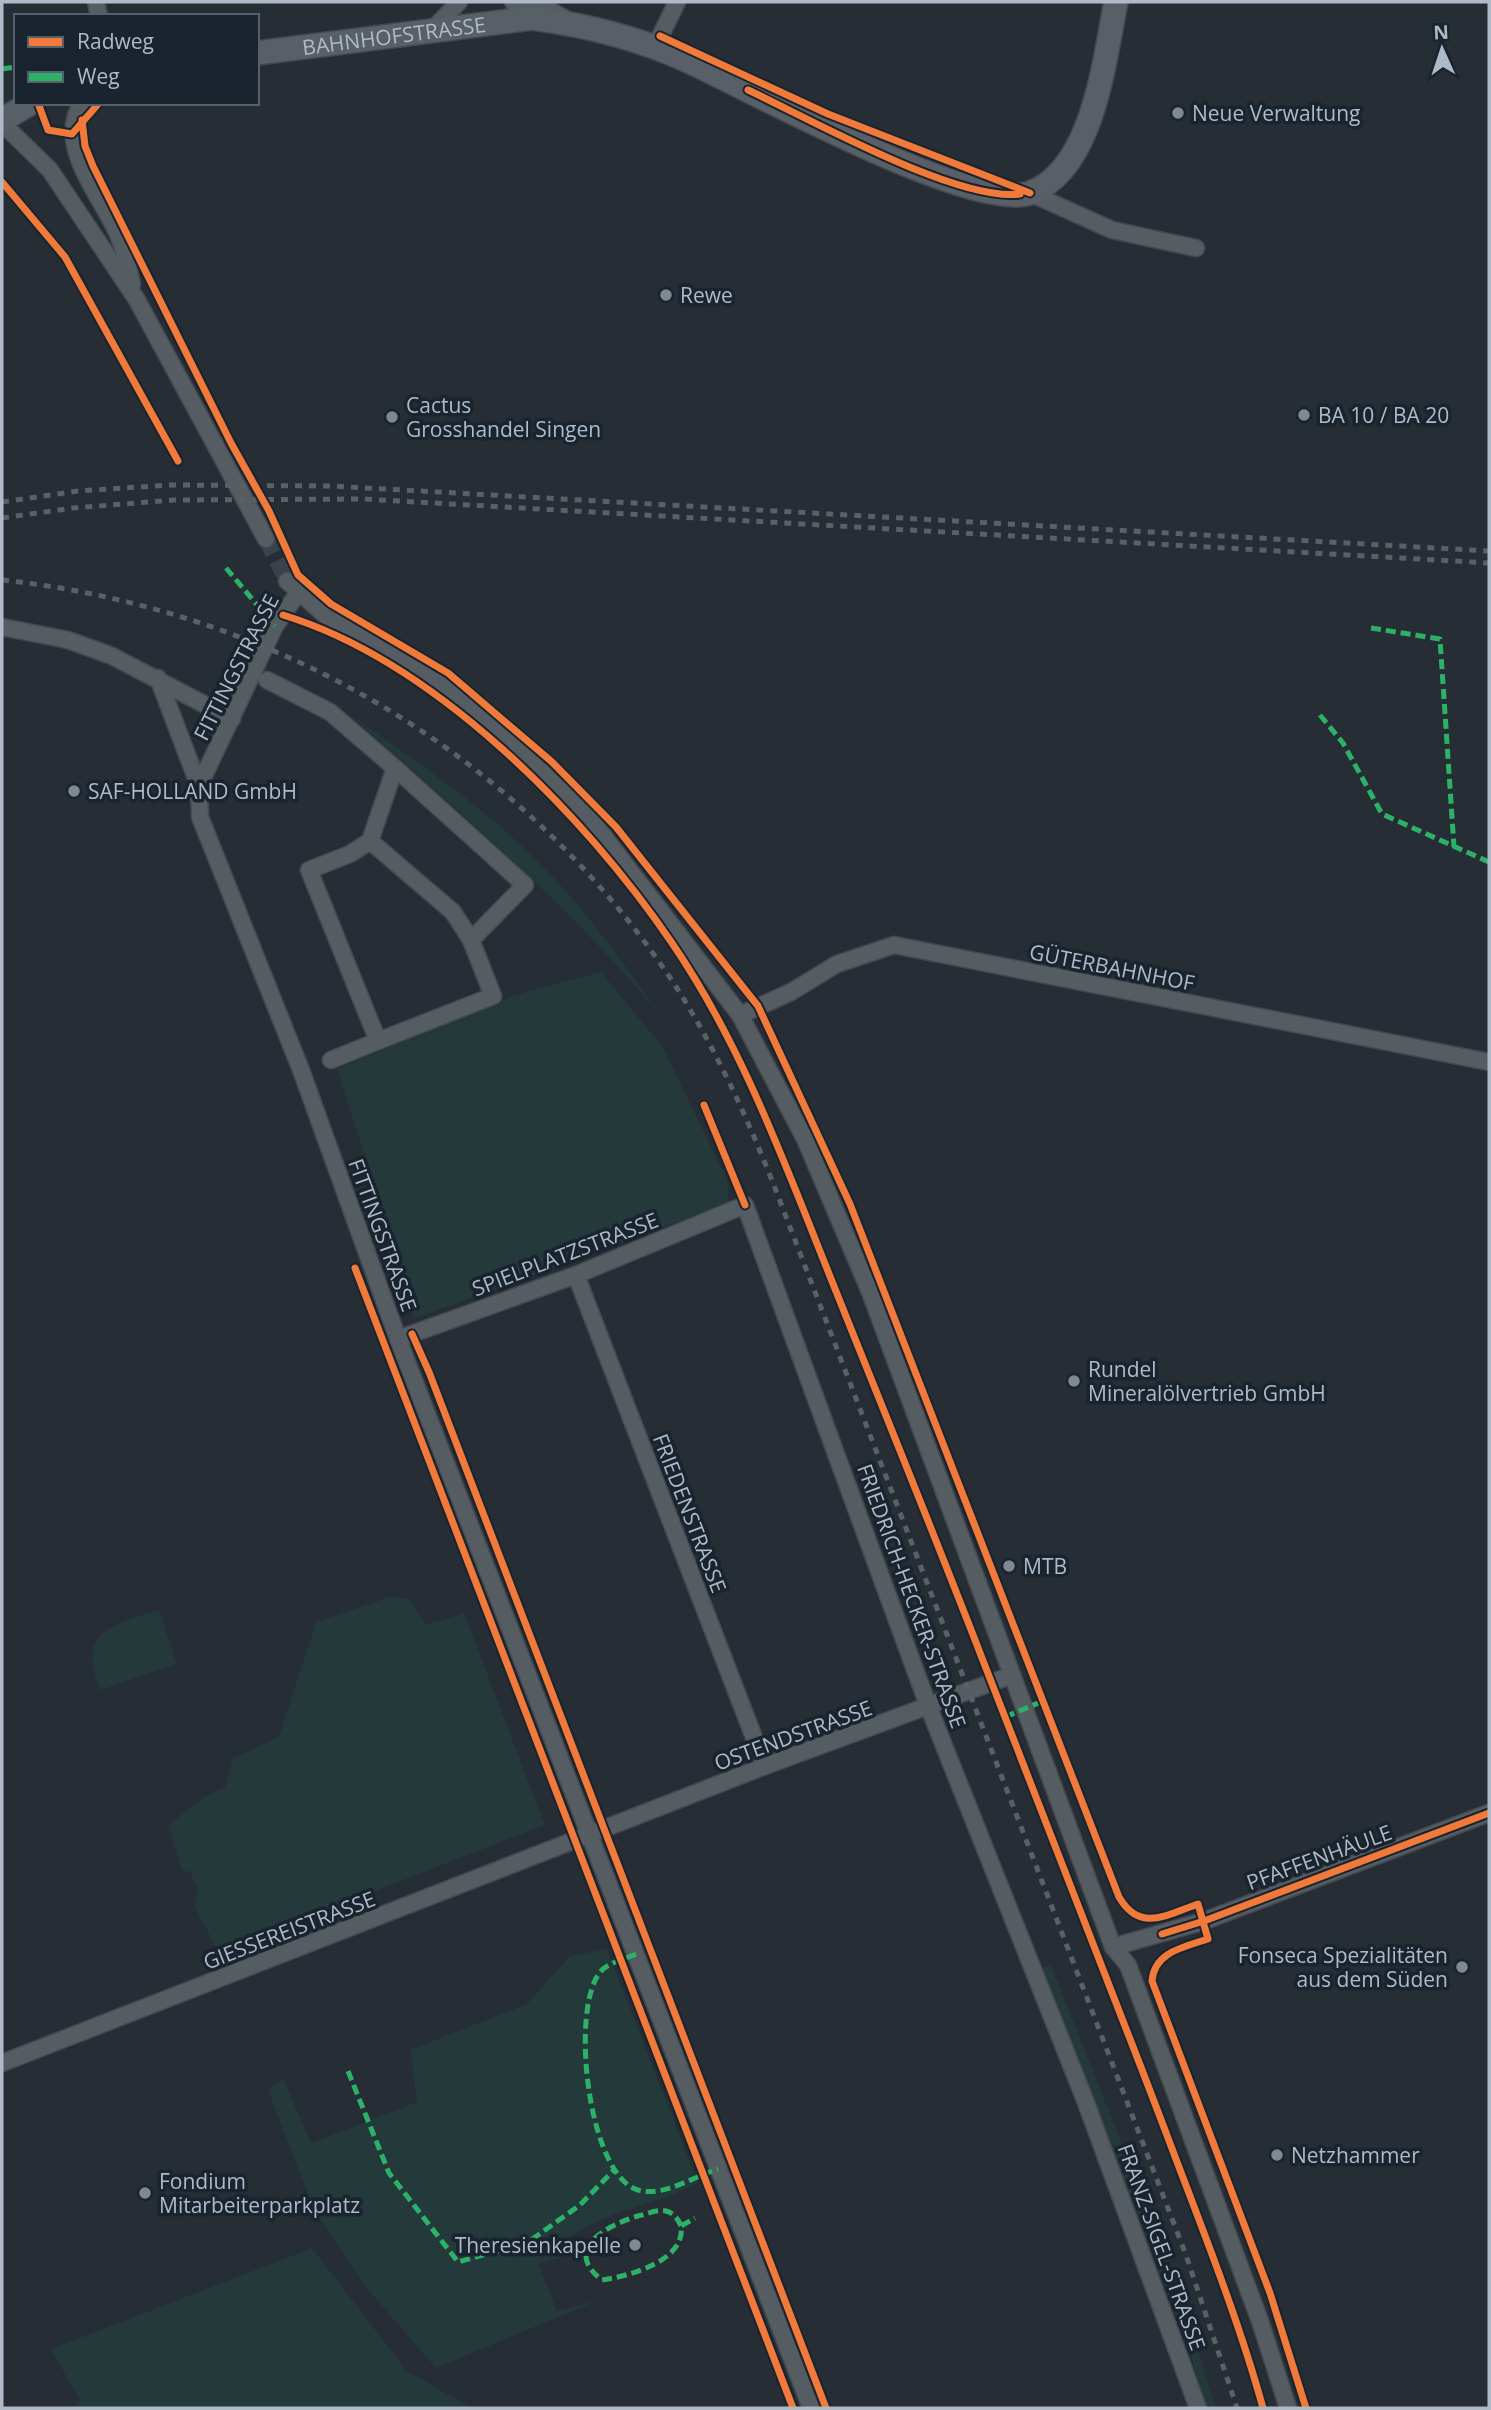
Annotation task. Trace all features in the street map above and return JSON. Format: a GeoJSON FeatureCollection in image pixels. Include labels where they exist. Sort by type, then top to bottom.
{"type":"FeatureCollection","features":[{"type":"Feature","properties":{"kind":"street"},"geometry":{"type":"LineString","coordinates":[[430,32],[459,2]]}},
{"type":"Feature","properties":{"kind":"street"},"geometry":{"type":"LineString","coordinates":[[513,2],[534,10]]}},
{"type":"Feature","properties":{"kind":"street"},"geometry":{"type":"LineString","coordinates":[[655,47],[677,2]]}},
{"type":"Feature","properties":{"kind":"street"},"geometry":{"type":"LineString","coordinates":[[1116,2],[1087,128],[1066,166],[1030,193],[1112,230],[1196,248]]}},
{"type":"Feature","properties":{"kind":"street","name":"BAHNHOFSTRASSE"},"geometry":{"type":"LineString","coordinates":[[259,53],[430,32],[534,10],[655,47],[933,176],[992,194],[1030,193]]}},
{"type":"Feature","properties":{"kind":"street"},"geometry":{"type":"LineString","coordinates":[[28,105],[2,122],[50,170],[136,300],[265,539]]}},
{"type":"Feature","properties":{"kind":"street"},"geometry":{"type":"LineString","coordinates":[[81,105],[72,134],[76,152],[119,237],[136,300]]}},
{"type":"Feature","properties":{"kind":"street","name":"FITTINGSTRASSE"},"geometry":{"type":"LineString","coordinates":[[740,1015],[589,817],[541,771],[453,692],[326,616],[292,587],[199,786],[200,817],[300,1070],[398,1339],[811,2408]]}},
{"type":"Feature","properties":{"kind":"street"},"geometry":{"type":"LineString","coordinates":[[2,627],[68,640],[112,656],[232,719]]}},
{"type":"Feature","properties":{"kind":"street"},"geometry":{"type":"LineString","coordinates":[[158,678],[199,786]]}},
{"type":"Feature","properties":{"kind":"street"},"geometry":{"type":"LineString","coordinates":[[267,680],[330,712],[525,885],[471,940]]}},
{"type":"Feature","properties":{"kind":"street"},"geometry":{"type":"LineString","coordinates":[[378,1041],[309,870],[350,854],[370,841],[395,768]]}},
{"type":"Feature","properties":{"kind":"street"},"geometry":{"type":"LineString","coordinates":[[331,1060],[493,996],[471,940],[453,912],[370,841]]}},
{"type":"Feature","properties":{"kind":"street","name":"GÜTERBAHNHOF"},"geometry":{"type":"LineString","coordinates":[[740,1015],[791,992],[837,964],[894,945],[1489,1062]]}},
{"type":"Feature","properties":{"kind":"street"},"geometry":{"type":"LineString","coordinates":[[740,1015],[805,1139],[870,1292],[1113,1947],[1128,1965],[1260,2320],[1288,2408]]}},
{"type":"Feature","properties":{"kind":"street","name":"SPIELPLATZSTRASSE"},"geometry":{"type":"LineString","coordinates":[[398,1339],[576,1275],[746,1205]]}},
{"type":"Feature","properties":{"kind":"street","name":"FRIEDRICH-HECKER-STRASSE"},"geometry":{"type":"LineString","coordinates":[[746,1205],[929,1708],[1085,2100]]}},
{"type":"Feature","properties":{"kind":"street","name":"FRIEDENSTRASSE"},"geometry":{"type":"LineString","coordinates":[[576,1275],[765,1766]]}},
{"type":"Feature","properties":{"kind":"street","name":"OSTENDSTRASSE"},"geometry":{"type":"LineString","coordinates":[[590,1836],[765,1766],[929,1708],[1012,1675]]}},
{"type":"Feature","properties":{"kind":"street","name":"PFAFFENHÄULE"},"geometry":{"type":"LineString","coordinates":[[1113,1947],[1204,1921],[1489,1813]]}},
{"type":"Feature","properties":{"kind":"street","name":"GIESSEREISTRASSE"},"geometry":{"type":"LineString","coordinates":[[2,2063],[590,1836]]}},
{"type":"Feature","properties":{"kind":"street","name":"FRANZ-SIGEL-STRASSE"},"geometry":{"type":"LineString","coordinates":[[1085,2100],[1198,2408]]}},
{"type":"Feature","properties":{"kind":"green space"},"geometry":{"type":"Polygon","coordinates":[[[353,717],[456,790],[528,852],[594,924],[659,1013],[550,896],[353,717]]]}},
{"type":"Feature","properties":{"kind":"green space"},"geometry":{"type":"Polygon","coordinates":[[[601,972],[662,1046],[727,1179],[729,1203],[414,1319],[392,1262],[389,1232],[337,1069],[515,995],[601,972]]]}},
{"type":"Feature","properties":{"kind":"green space"},"geometry":{"type":"Polygon","coordinates":[[[390,1597],[410,1599],[426,1625],[464,1613],[545,1825],[218,1952],[195,1907],[198,1890],[190,1872],[182,1870],[168,1825],[205,1796],[225,1787],[233,1758],[279,1737],[316,1622],[390,1597]]]}},
{"type":"Feature","properties":{"kind":"green space"},"geometry":{"type":"Polygon","coordinates":[[[159,1610],[177,1664],[101,1690],[92,1655],[96,1643],[113,1626],[159,1610]]]}},
{"type":"Feature","properties":{"kind":"green space"},"geometry":{"type":"Polygon","coordinates":[[[607,1949],[698,2183],[597,2222],[567,2240],[557,2259],[538,2263],[557,2311],[599,2300],[436,2368],[369,2291],[314,2210],[268,2090],[283,2078],[311,2143],[417,2102],[410,2050],[527,2004],[570,1956],[607,1949]]]}},
{"type":"Feature","properties":{"kind":"green space"},"geometry":{"type":"Polygon","coordinates":[[[1051,1965],[1175,2278],[1216,2408],[1207,2408],[1190,2353],[1042,1968],[1051,1965]]]}},
{"type":"Feature","properties":{"kind":"green space"},"geometry":{"type":"Polygon","coordinates":[[[312,2248],[407,2371],[472,2408],[73,2408],[80,2401],[51,2349],[312,2248]]]}},
{"type":"Feature","properties":{"kind":"tunnel"},"geometry":{"type":"LineString","coordinates":[[266,539],[287,581]]}},
{"type":"Feature","properties":{"kind":"railway"},"geometry":{"type":"LineString","coordinates":[[2,502],[78,491],[170,485],[331,486],[1489,551]]}},
{"type":"Feature","properties":{"kind":"railway"},"geometry":{"type":"LineString","coordinates":[[2,518],[73,508],[174,500],[363,499],[1489,563]]}},
{"type":"Feature","properties":{"kind":"railway"},"geometry":{"type":"LineString","coordinates":[[2,580],[102,596],[199,623],[292,659],[381,705],[464,761],[540,825],[609,898],[671,979],[727,1078],[773,1183],[1186,2255],[1237,2408]]}},
{"type":"Feature","properties":{"kind":"marked path"},"geometry":{"type":"LineString","coordinates":[[2,69],[14,67]]}},
{"type":"Feature","properties":{"kind":"marked path"},"geometry":{"type":"LineString","coordinates":[[226,568],[275,626]]}},
{"type":"Feature","properties":{"kind":"marked path"},"geometry":{"type":"LineString","coordinates":[[1371,628],[1440,639],[1454,847]]}},
{"type":"Feature","properties":{"kind":"marked path"},"geometry":{"type":"LineString","coordinates":[[1320,715],[1343,743],[1382,814],[1489,862]]}},
{"type":"Feature","properties":{"kind":"marked path"},"geometry":{"type":"LineString","coordinates":[[1005,1717],[1043,1701]]}},
{"type":"Feature","properties":{"kind":"marked path"},"geometry":{"type":"LineString","coordinates":[[636,1954],[602,1970],[592,1989],[586,2018],[585,2053],[589,2091],[597,2127],[608,2158],[623,2181],[642,2191],[671,2188],[718,2169]]}},
{"type":"Feature","properties":{"kind":"marked path"},"geometry":{"type":"LineString","coordinates":[[348,2071],[389,2173],[458,2262],[527,2243],[580,2205],[614,2170]]}},
{"type":"Feature","properties":{"kind":"marked path"},"geometry":{"type":"LineString","coordinates":[[681,2226],[675,2217],[666,2211],[656,2211],[626,2220],[593,2240],[587,2248],[586,2258],[591,2269],[602,2280],[654,2265],[675,2249],[681,2226],[695,2218]]}},
{"type":"Feature","properties":{"kind":"cycle path"},"geometry":{"type":"LineString","coordinates":[[660,36],[828,114],[1030,193]]}},
{"type":"Feature","properties":{"kind":"cycle path"},"geometry":{"type":"LineString","coordinates":[[748,90],[845,138],[923,172],[993,193],[1020,194]]}},
{"type":"Feature","properties":{"kind":"cycle path"},"geometry":{"type":"LineString","coordinates":[[39,105],[48,130],[72,134],[97,105]]}},
{"type":"Feature","properties":{"kind":"cycle path"},"geometry":{"type":"LineString","coordinates":[[82,120],[85,146],[93,166],[231,443],[269,511],[298,575],[331,604],[448,673],[552,762],[616,827],[758,1006],[850,1204],[1119,1897],[1127,1908],[1145,1918],[1164,1916],[1198,1904],[1208,1939],[1180,1948],[1164,1957],[1158,1963],[1152,1981],[1270,2293],[1306,2408]]}},
{"type":"Feature","properties":{"kind":"cycle path"},"geometry":{"type":"LineString","coordinates":[[2,182],[65,257],[178,461]]}},
{"type":"Feature","properties":{"kind":"cycle path"},"geometry":{"type":"LineString","coordinates":[[283,615],[339,637],[395,668],[449,705],[501,748],[550,795],[636,894],[694,976],[732,1045],[780,1153],[961,1604],[1120,2012],[1242,2338],[1263,2408]]}},
{"type":"Feature","properties":{"kind":"cycle path"},"geometry":{"type":"LineString","coordinates":[[704,1105],[745,1205]]}},
{"type":"Feature","properties":{"kind":"cycle path"},"geometry":{"type":"LineString","coordinates":[[355,1268],[793,2408]]}},
{"type":"Feature","properties":{"kind":"cycle path"},"geometry":{"type":"LineString","coordinates":[[412,1334],[429,1372],[826,2408]]}},
{"type":"Feature","properties":{"kind":"cycle path"},"geometry":{"type":"LineString","coordinates":[[1162,1934],[1204,1921],[1489,1813]]}},
{"type":"Feature","properties":{"kind":"place","name":"Neue Verwaltung"},"geometry":{"type":"Point","coordinates":[1178,113]}},
{"type":"Feature","properties":{"kind":"place","name":"Rewe"},"geometry":{"type":"Point","coordinates":[666,295]}},
{"type":"Feature","properties":{"kind":"place","name":"BA 10 / BA 20"},"geometry":{"type":"Point","coordinates":[1304,415]}},
{"type":"Feature","properties":{"kind":"place","name":"Cactus Grosshandel Singen"},"geometry":{"type":"Point","coordinates":[392,417]}},
{"type":"Feature","properties":{"kind":"place","name":"SAF-HOLLAND GmbH"},"geometry":{"type":"Point","coordinates":[74,791]}},
{"type":"Feature","properties":{"kind":"place","name":"Rundel Mineralölvertrieb GmbH"},"geometry":{"type":"Point","coordinates":[1074,1381]}},
{"type":"Feature","properties":{"kind":"place","name":"MTB"},"geometry":{"type":"Point","coordinates":[1009,1566]}},
{"type":"Feature","properties":{"kind":"place","name":"Fonseca Spezialitäten aus dem Süden"},"geometry":{"type":"Point","coordinates":[1462,1967]}},
{"type":"Feature","properties":{"kind":"place","name":"Netzhammer"},"geometry":{"type":"Point","coordinates":[1277,2155]}},
{"type":"Feature","properties":{"kind":"place","name":"Fondium Mitarbeiterparkplatz"},"geometry":{"type":"Point","coordinates":[145,2193]}},
{"type":"Feature","properties":{"kind":"place","name":"Theresienkapelle"},"geometry":{"type":"Point","coordinates":[635,2245]}}]}
